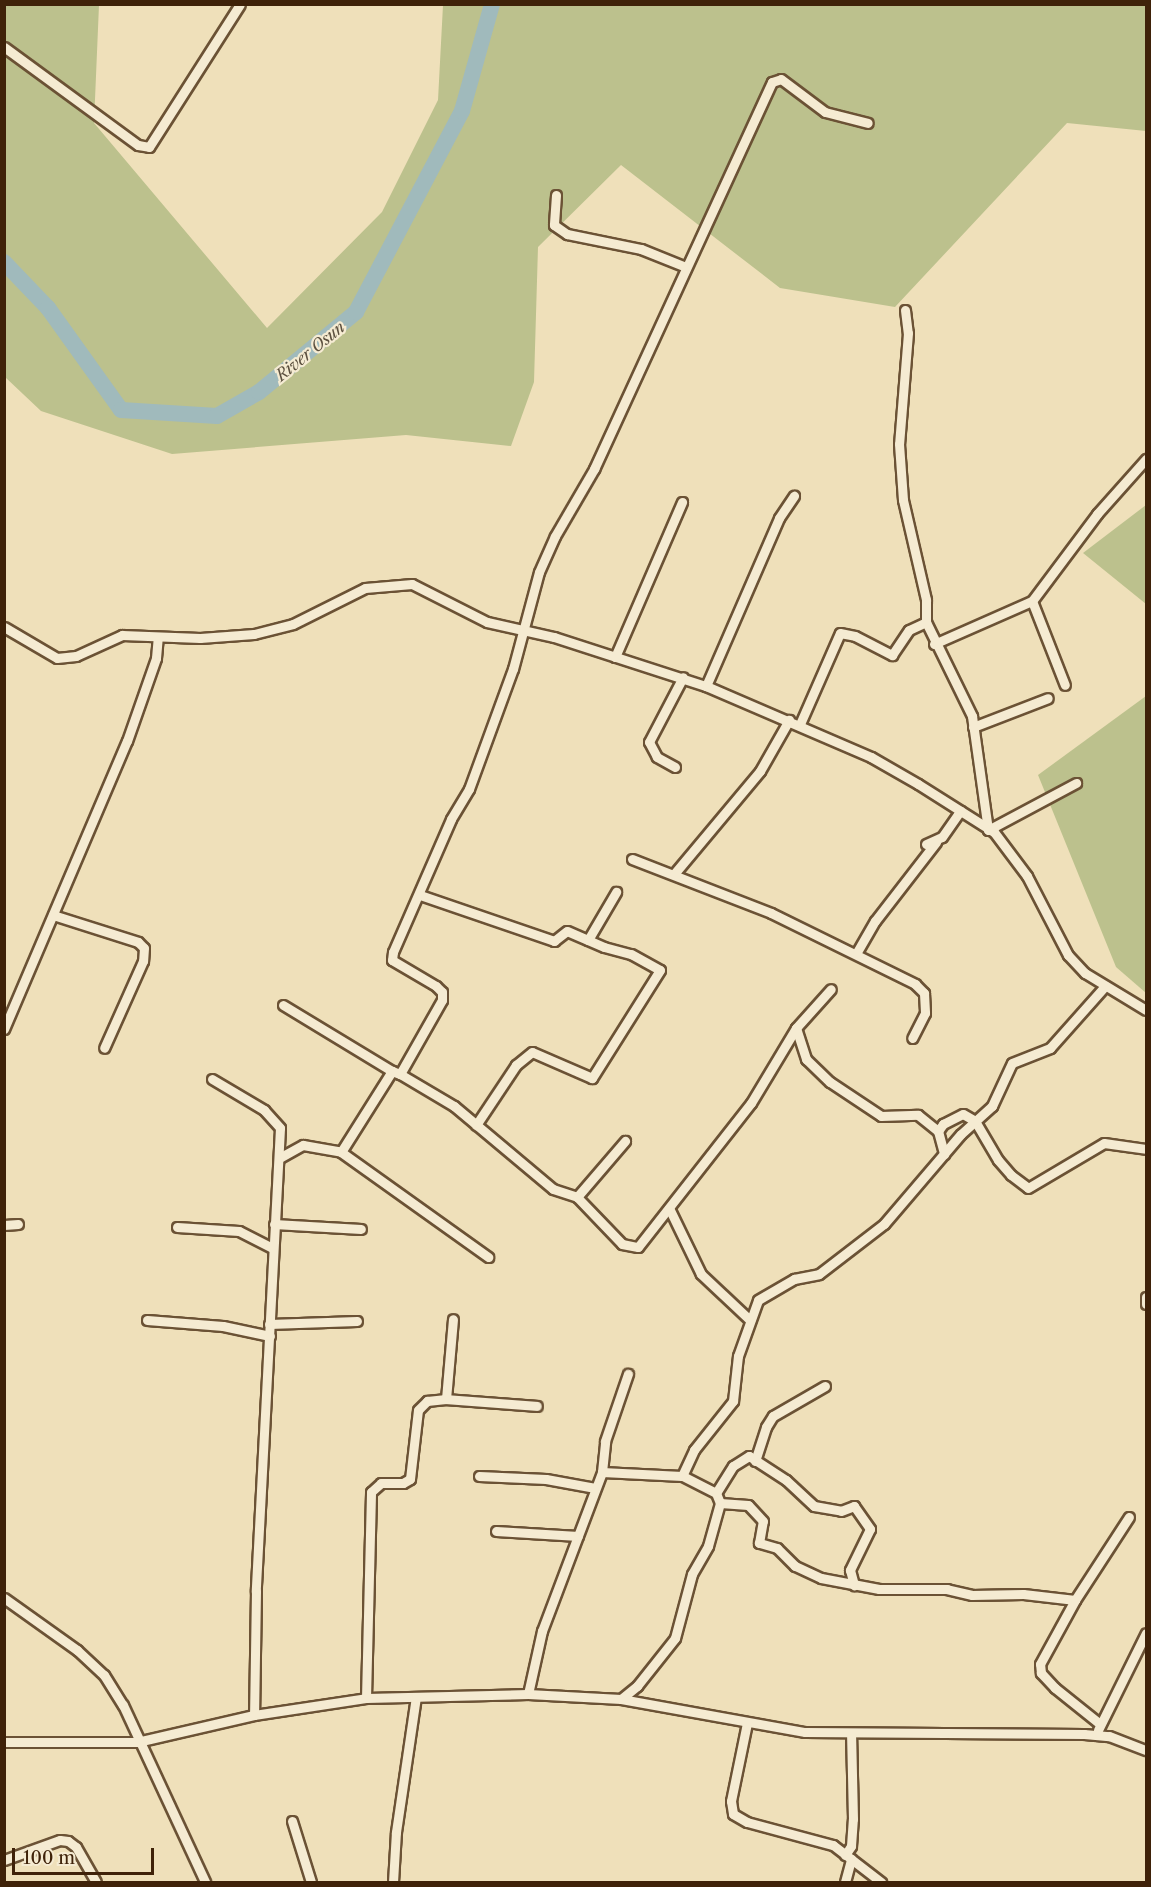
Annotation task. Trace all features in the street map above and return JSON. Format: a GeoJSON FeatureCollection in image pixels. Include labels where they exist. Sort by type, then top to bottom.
{"type":"FeatureCollection","features":[{"type":"Feature","properties":{"kind":"street"},"geometry":{"type":"LineString","coordinates":[[4,47],[138,145],[149,147],[240,4]]}},
{"type":"Feature","properties":{"kind":"street"},"geometry":{"type":"LineString","coordinates":[[341,1152],[442,1000],[442,992],[436,986],[392,960],[451,819],[469,789],[525,632],[539,572],[555,536],[594,469],[686,267],[726,189],[760,105],[776,79],[825,112],[868,123]]}},
{"type":"Feature","properties":{"kind":"street"},"geometry":{"type":"LineString","coordinates":[[556,195],[554,225],[567,234],[641,249],[686,267]]}},
{"type":"Feature","properties":{"kind":"street"},"geometry":{"type":"LineString","coordinates":[[905,310],[908,333],[900,456],[903,500],[926,600],[926,622],[934,644],[954,677],[973,727],[988,830]]}},
{"type":"Feature","properties":{"kind":"street"},"geometry":{"type":"LineString","coordinates":[[934,644],[1032,601],[1097,514],[1146,459]]}},
{"type":"Feature","properties":{"kind":"street"},"geometry":{"type":"LineString","coordinates":[[706,686],[779,518],[794,496]]}},
{"type":"Feature","properties":{"kind":"street"},"geometry":{"type":"LineString","coordinates":[[615,657],[682,502]]}},
{"type":"Feature","properties":{"kind":"street"},"geometry":{"type":"LineString","coordinates":[[4,627],[57,658],[76,656],[122,635],[158,637],[254,634],[293,624],[365,588],[387,583],[412,584],[468,615],[683,677],[800,724],[870,758],[994,832],[1027,876],[1068,955],[1085,973],[1146,1010]]}},
{"type":"Feature","properties":{"kind":"street"},"geometry":{"type":"LineString","coordinates":[[1032,601],[1065,685]]}},
{"type":"Feature","properties":{"kind":"street"},"geometry":{"type":"LineString","coordinates":[[800,724],[840,633],[855,636],[892,655],[909,630],[926,622]]}},
{"type":"Feature","properties":{"kind":"street"},"geometry":{"type":"LineString","coordinates":[[4,1029],[145,693],[156,658],[158,637]]}},
{"type":"Feature","properties":{"kind":"street"},"geometry":{"type":"LineString","coordinates":[[675,767],[657,756],[649,742],[683,677]]}},
{"type":"Feature","properties":{"kind":"street"},"geometry":{"type":"LineString","coordinates":[[973,727],[1048,698]]}},
{"type":"Feature","properties":{"kind":"street"},"geometry":{"type":"LineString","coordinates":[[674,874],[760,771],[789,720]]}},
{"type":"Feature","properties":{"kind":"street"},"geometry":{"type":"LineString","coordinates":[[988,830],[1076,783]]}},
{"type":"Feature","properties":{"kind":"street"},"geometry":{"type":"LineString","coordinates":[[857,952],[931,843],[960,811]]}},
{"type":"Feature","properties":{"kind":"street"},"geometry":{"type":"LineString","coordinates":[[632,859],[674,874],[857,952],[924,993],[925,1013],[912,1038]]}},
{"type":"Feature","properties":{"kind":"street"},"geometry":{"type":"LineString","coordinates":[[588,940],[616,892]]}},
{"type":"Feature","properties":{"kind":"street"},"geometry":{"type":"LineString","coordinates":[[420,895],[554,940],[567,931],[631,954],[660,970],[592,1078],[532,1053],[516,1065],[476,1125]]}},
{"type":"Feature","properties":{"kind":"street"},"geometry":{"type":"LineString","coordinates":[[53,915],[138,942],[144,948],[143,961],[104,1048]]}},
{"type":"Feature","properties":{"kind":"street"},"geometry":{"type":"LineString","coordinates":[[682,1476],[694,1450],[733,1401],[738,1356],[753,1306],[766,1293],[794,1279],[819,1274],[885,1224],[944,1154],[992,1106],[1011,1063],[1050,1048],[1106,986]]}},
{"type":"Feature","properties":{"kind":"street"},"geometry":{"type":"LineString","coordinates":[[283,1005],[454,1106],[554,1189],[577,1197],[622,1244],[638,1247],[751,1103],[796,1028],[831,989]]}},
{"type":"Feature","properties":{"kind":"street"},"geometry":{"type":"LineString","coordinates":[[796,1028],[806,1059],[853,1101],[881,1116],[918,1115],[938,1131],[944,1154]]}},
{"type":"Feature","properties":{"kind":"street"},"geometry":{"type":"LineString","coordinates":[[212,1079],[272,1117],[280,1128],[281,1157],[274,1224],[256,1591],[254,1715]]}},
{"type":"Feature","properties":{"kind":"street"},"geometry":{"type":"LineString","coordinates":[[938,1131],[943,1124],[963,1114],[975,1121],[1004,1168],[1028,1188],[1104,1143],[1146,1149]]}},
{"type":"Feature","properties":{"kind":"street"},"geometry":{"type":"LineString","coordinates":[[577,1197],[625,1141]]}},
{"type":"Feature","properties":{"kind":"street"},"geometry":{"type":"LineString","coordinates":[[281,1157],[303,1145],[341,1152],[488,1257]]}},
{"type":"Feature","properties":{"kind":"street"},"geometry":{"type":"LineString","coordinates":[[669,1208],[701,1274],[750,1320]]}},
{"type":"Feature","properties":{"kind":"street"},"geometry":{"type":"LineString","coordinates":[[4,1225],[18,1224]]}},
{"type":"Feature","properties":{"kind":"street"},"geometry":{"type":"LineString","coordinates":[[274,1224],[361,1229]]}},
{"type":"Feature","properties":{"kind":"street"},"geometry":{"type":"LineString","coordinates":[[177,1227],[238,1231],[273,1248]]}},
{"type":"Feature","properties":{"kind":"street"},"geometry":{"type":"LineString","coordinates":[[1146,1297],[1146,1304]]}},
{"type":"Feature","properties":{"kind":"street"},"geometry":{"type":"LineString","coordinates":[[446,1399],[453,1319]]}},
{"type":"Feature","properties":{"kind":"street"},"geometry":{"type":"LineString","coordinates":[[147,1320],[223,1326],[270,1336]]}},
{"type":"Feature","properties":{"kind":"street"},"geometry":{"type":"LineString","coordinates":[[269,1324],[357,1321]]}},
{"type":"Feature","properties":{"kind":"street"},"geometry":{"type":"LineString","coordinates":[[528,1694],[542,1631],[602,1472],[605,1441],[627,1374]]}},
{"type":"Feature","properties":{"kind":"street"},"geometry":{"type":"LineString","coordinates":[[755,1461],[766,1427],[773,1416],[825,1386]]}},
{"type":"Feature","properties":{"kind":"street"},"geometry":{"type":"LineString","coordinates":[[366,1698],[371,1492],[381,1483],[403,1483],[410,1479],[418,1410],[427,1401],[446,1399],[537,1406]]}},
{"type":"Feature","properties":{"kind":"street"},"geometry":{"type":"LineString","coordinates":[[716,1493],[733,1466],[749,1456],[786,1480],[814,1506],[841,1511],[854,1506],[870,1529],[850,1570],[854,1585]]}},
{"type":"Feature","properties":{"kind":"street"},"geometry":{"type":"LineString","coordinates":[[602,1472],[682,1476],[716,1493],[720,1503],[708,1546],[692,1574],[675,1638],[637,1686],[621,1699]]}},
{"type":"Feature","properties":{"kind":"street"},"geometry":{"type":"LineString","coordinates":[[479,1476],[546,1479],[595,1488]]}},
{"type":"Feature","properties":{"kind":"street"},"geometry":{"type":"LineString","coordinates":[[720,1503],[748,1505],[763,1521],[759,1543],[777,1548],[795,1566],[821,1578],[854,1585],[1075,1600]]}},
{"type":"Feature","properties":{"kind":"street"},"geometry":{"type":"LineString","coordinates":[[1100,1724],[1041,1673],[1048,1648],[1075,1600],[1129,1517]]}},
{"type":"Feature","properties":{"kind":"street"},"geometry":{"type":"LineString","coordinates":[[496,1531],[578,1536]]}},
{"type":"Feature","properties":{"kind":"street"},"geometry":{"type":"LineString","coordinates":[[4,1598],[68,1644],[104,1675],[123,1705],[137,1742],[205,1882]]}},
{"type":"Feature","properties":{"kind":"street"},"geometry":{"type":"LineString","coordinates":[[1097,1735],[1100,1724],[1146,1632]]}},
{"type":"Feature","properties":{"kind":"street"},"geometry":{"type":"LineString","coordinates":[[4,1742],[137,1742],[254,1715],[366,1698],[528,1694],[621,1699],[805,1732],[1097,1735],[1146,1749]]}},
{"type":"Feature","properties":{"kind":"street"},"geometry":{"type":"LineString","coordinates":[[393,1882],[396,1832],[416,1697]]}},
{"type":"Feature","properties":{"kind":"street"},"geometry":{"type":"LineString","coordinates":[[747,1723],[731,1801],[733,1814],[747,1822],[833,1845],[881,1882]]}},
{"type":"Feature","properties":{"kind":"street"},"geometry":{"type":"LineString","coordinates":[[845,1882],[853,1820],[851,1734]]}},
{"type":"Feature","properties":{"kind":"street"},"geometry":{"type":"LineString","coordinates":[[292,1821],[311,1882]]}},
{"type":"Feature","properties":{"kind":"street"},"geometry":{"type":"LineString","coordinates":[[4,1860],[60,1840],[68,1841],[76,1846],[96,1882]]}},
{"type":"Feature","properties":{"kind":"green space"},"geometry":{"type":"Polygon","coordinates":[[[4,5],[99,5],[94,123],[267,328],[382,212],[438,100],[443,5],[1146,5],[1146,131],[1067,123],[895,307],[780,288],[621,165],[538,247],[534,382],[511,446],[406,435],[172,454],[41,411],[5,377],[4,5]]]}},
{"type":"Feature","properties":{"kind":"green space"},"geometry":{"type":"Polygon","coordinates":[[[1146,505],[1146,604],[1083,553],[1146,505]]]}},
{"type":"Feature","properties":{"kind":"green space"},"geometry":{"type":"Polygon","coordinates":[[[1146,696],[1146,993],[1116,967],[1038,775],[1146,696]]]}},
{"type":"Feature","properties":{"kind":"waterway","name":"River Osun"},"geometry":{"type":"LineString","coordinates":[[4,262],[48,308],[121,410],[217,416],[259,392],[356,312],[462,111],[492,4]]}}]}
